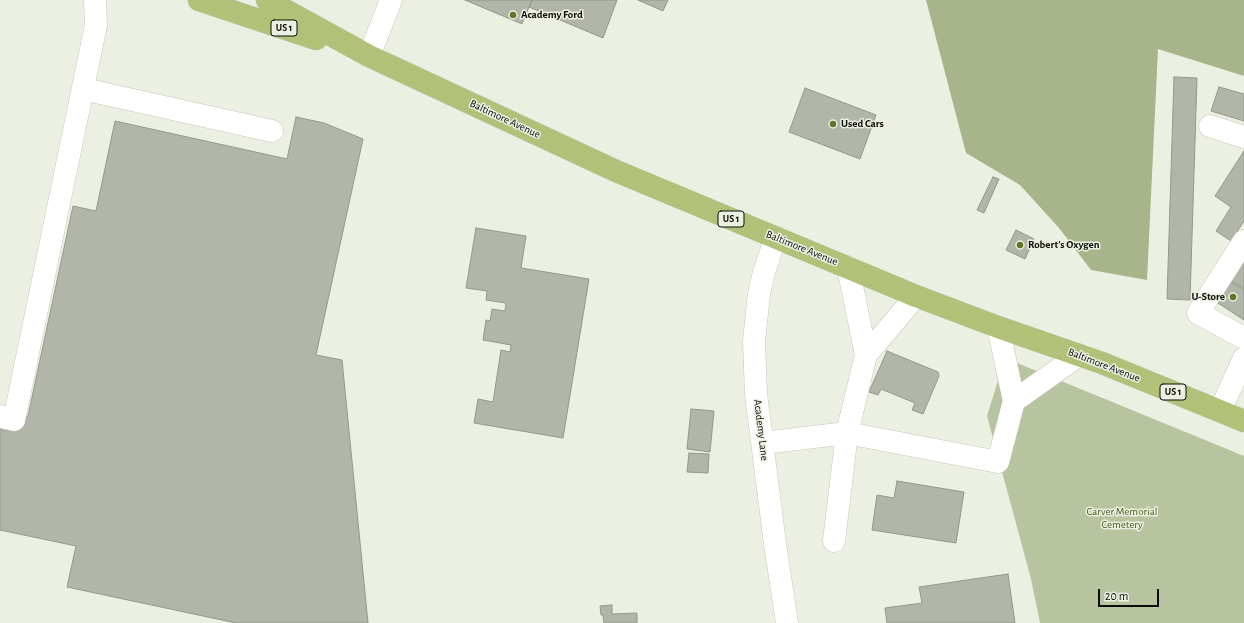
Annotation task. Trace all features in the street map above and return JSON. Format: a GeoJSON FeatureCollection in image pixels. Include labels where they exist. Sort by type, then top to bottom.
{"type":"FeatureCollection","features":[{"type":"Feature","properties":{"kind":"main road","name":"Baltimore Avenue"},"geometry":{"type":"LineString","coordinates":[[199,0],[369,56]]}},
{"type":"Feature","properties":{"kind":"main road","name":"Baltimore Avenue"},"geometry":{"type":"LineString","coordinates":[[266,0],[369,56],[616,171],[848,266],[916,296],[998,327],[1102,363],[1244,421]]}},
{"type":"Feature","properties":{"kind":"street"},"geometry":{"type":"LineString","coordinates":[[0,416],[14,420],[96,25],[95,0]]}},
{"type":"Feature","properties":{"kind":"street"},"geometry":{"type":"LineString","coordinates":[[369,56],[391,0]]}},
{"type":"Feature","properties":{"kind":"street"},"geometry":{"type":"LineString","coordinates":[[83,88],[272,131]]}},
{"type":"Feature","properties":{"kind":"street"},"geometry":{"type":"LineString","coordinates":[[1210,126],[1244,137]]}},
{"type":"Feature","properties":{"kind":"street","name":"Academy Lane"},"geometry":{"type":"LineString","coordinates":[[776,237],[764,272],[759,294],[754,341],[756,394],[775,544],[788,623]]}},
{"type":"Feature","properties":{"kind":"street"},"geometry":{"type":"LineString","coordinates":[[1244,241],[1198,313],[1244,338]]}},
{"type":"Feature","properties":{"kind":"street"},"geometry":{"type":"LineString","coordinates":[[834,541],[847,433],[866,355],[848,266]]}},
{"type":"Feature","properties":{"kind":"street"},"geometry":{"type":"LineString","coordinates":[[866,355],[916,296]]}},
{"type":"Feature","properties":{"kind":"street"},"geometry":{"type":"LineString","coordinates":[[762,443],[847,433],[998,462],[1014,400],[998,327]]}},
{"type":"Feature","properties":{"kind":"street"},"geometry":{"type":"LineString","coordinates":[[1014,400],[1079,355]]}},
{"type":"Feature","properties":{"kind":"street"},"geometry":{"type":"LineString","coordinates":[[1220,412],[1244,358]]}},
{"type":"Feature","properties":{"kind":"green space"},"geometry":{"type":"Polygon","coordinates":[[[926,0],[1244,0],[1244,76],[1158,49],[1147,280],[1091,270],[1059,228],[1020,185],[966,153],[926,0]]]}},
{"type":"Feature","properties":{"kind":"green space","name":"Carver Memorial Cemetery"},"geometry":{"type":"Polygon","coordinates":[[[1005,358],[1244,456],[1244,623],[1040,623],[1031,579],[987,416],[1005,358]]]}},
{"type":"Feature","properties":{"kind":"building","name":"Academy Ford"},"geometry":{"type":"Polygon","coordinates":[[[465,0],[532,0],[522,24],[465,0]]]}},
{"type":"Feature","properties":{"kind":"building"},"geometry":{"type":"Polygon","coordinates":[[[532,0],[617,0],[603,38],[529,7],[532,0]]]}},
{"type":"Feature","properties":{"kind":"building"},"geometry":{"type":"Polygon","coordinates":[[[638,0],[668,0],[663,11],[638,0]]]}},
{"type":"Feature","properties":{"kind":"building"},"geometry":{"type":"Polygon","coordinates":[[[1174,77],[1197,78],[1190,300],[1167,299],[1174,77]]]}},
{"type":"Feature","properties":{"kind":"building"},"geometry":{"type":"Polygon","coordinates":[[[1219,87],[1244,94],[1244,121],[1211,111],[1219,87]]]}},
{"type":"Feature","properties":{"kind":"building","name":"Used Cars"},"geometry":{"type":"Polygon","coordinates":[[[805,88],[876,115],[860,159],[789,132],[805,88]]]}},
{"type":"Feature","properties":{"kind":"building"},"geometry":{"type":"Polygon","coordinates":[[[296,117],[324,123],[363,139],[316,355],[342,360],[368,623],[236,623],[67,587],[76,546],[0,530],[0,429],[6,431],[28,416],[73,206],[96,211],[115,121],[287,159],[296,117]]]}},
{"type":"Feature","properties":{"kind":"building"},"geometry":{"type":"Polygon","coordinates":[[[1244,151],[1244,221],[1231,241],[1216,231],[1231,207],[1215,196],[1244,151]]]}},
{"type":"Feature","properties":{"kind":"building"},"geometry":{"type":"Polygon","coordinates":[[[993,177],[999,179],[984,213],[977,210],[993,177]]]}},
{"type":"Feature","properties":{"kind":"building"},"geometry":{"type":"Polygon","coordinates":[[[476,228],[526,236],[521,268],[589,279],[563,438],[474,423],[478,399],[493,402],[501,350],[510,352],[511,345],[483,340],[486,320],[490,321],[492,309],[505,311],[506,303],[486,300],[487,291],[466,288],[476,228]]]}},
{"type":"Feature","properties":{"kind":"building","name":"Robert's Oxygen"},"geometry":{"type":"Polygon","coordinates":[[[1016,230],[1034,239],[1025,259],[1006,250],[1016,230]]]}},
{"type":"Feature","properties":{"kind":"building"},"geometry":{"type":"Polygon","coordinates":[[[1244,259],[1244,289],[1230,280],[1244,259]]]}},
{"type":"Feature","properties":{"kind":"building","name":"U-Store"},"geometry":{"type":"Polygon","coordinates":[[[1231,282],[1244,290],[1244,320],[1218,303],[1231,282]]]}},
{"type":"Feature","properties":{"kind":"building"},"geometry":{"type":"Polygon","coordinates":[[[887,351],[938,372],[939,376],[923,414],[912,410],[915,403],[881,389],[878,395],[869,392],[887,351]]]}},
{"type":"Feature","properties":{"kind":"building"},"geometry":{"type":"Polygon","coordinates":[[[691,409],[714,411],[710,452],[687,449],[691,409]]]}},
{"type":"Feature","properties":{"kind":"building"},"geometry":{"type":"Polygon","coordinates":[[[689,453],[709,454],[708,473],[687,472],[689,453]]]}},
{"type":"Feature","properties":{"kind":"building"},"geometry":{"type":"Polygon","coordinates":[[[897,481],[964,492],[956,543],[872,530],[877,495],[894,498],[897,481]]]}},
{"type":"Feature","properties":{"kind":"building"},"geometry":{"type":"Polygon","coordinates":[[[1008,574],[1015,623],[887,623],[885,608],[922,603],[919,587],[1008,574]]]}},
{"type":"Feature","properties":{"kind":"building"},"geometry":{"type":"Polygon","coordinates":[[[612,605],[612,614],[637,613],[637,623],[604,623],[600,606],[612,605]]]}},
{"type":"Feature","properties":{"kind":"place","name":"Academy Ford"},"geometry":{"type":"Point","coordinates":[513,15]}},
{"type":"Feature","properties":{"kind":"place","name":"Used Cars"},"geometry":{"type":"Point","coordinates":[833,124]}},
{"type":"Feature","properties":{"kind":"place","name":"Robert's Oxygen"},"geometry":{"type":"Point","coordinates":[1020,245]}},
{"type":"Feature","properties":{"kind":"place","name":"U-Store"},"geometry":{"type":"Point","coordinates":[1233,297]}}]}
